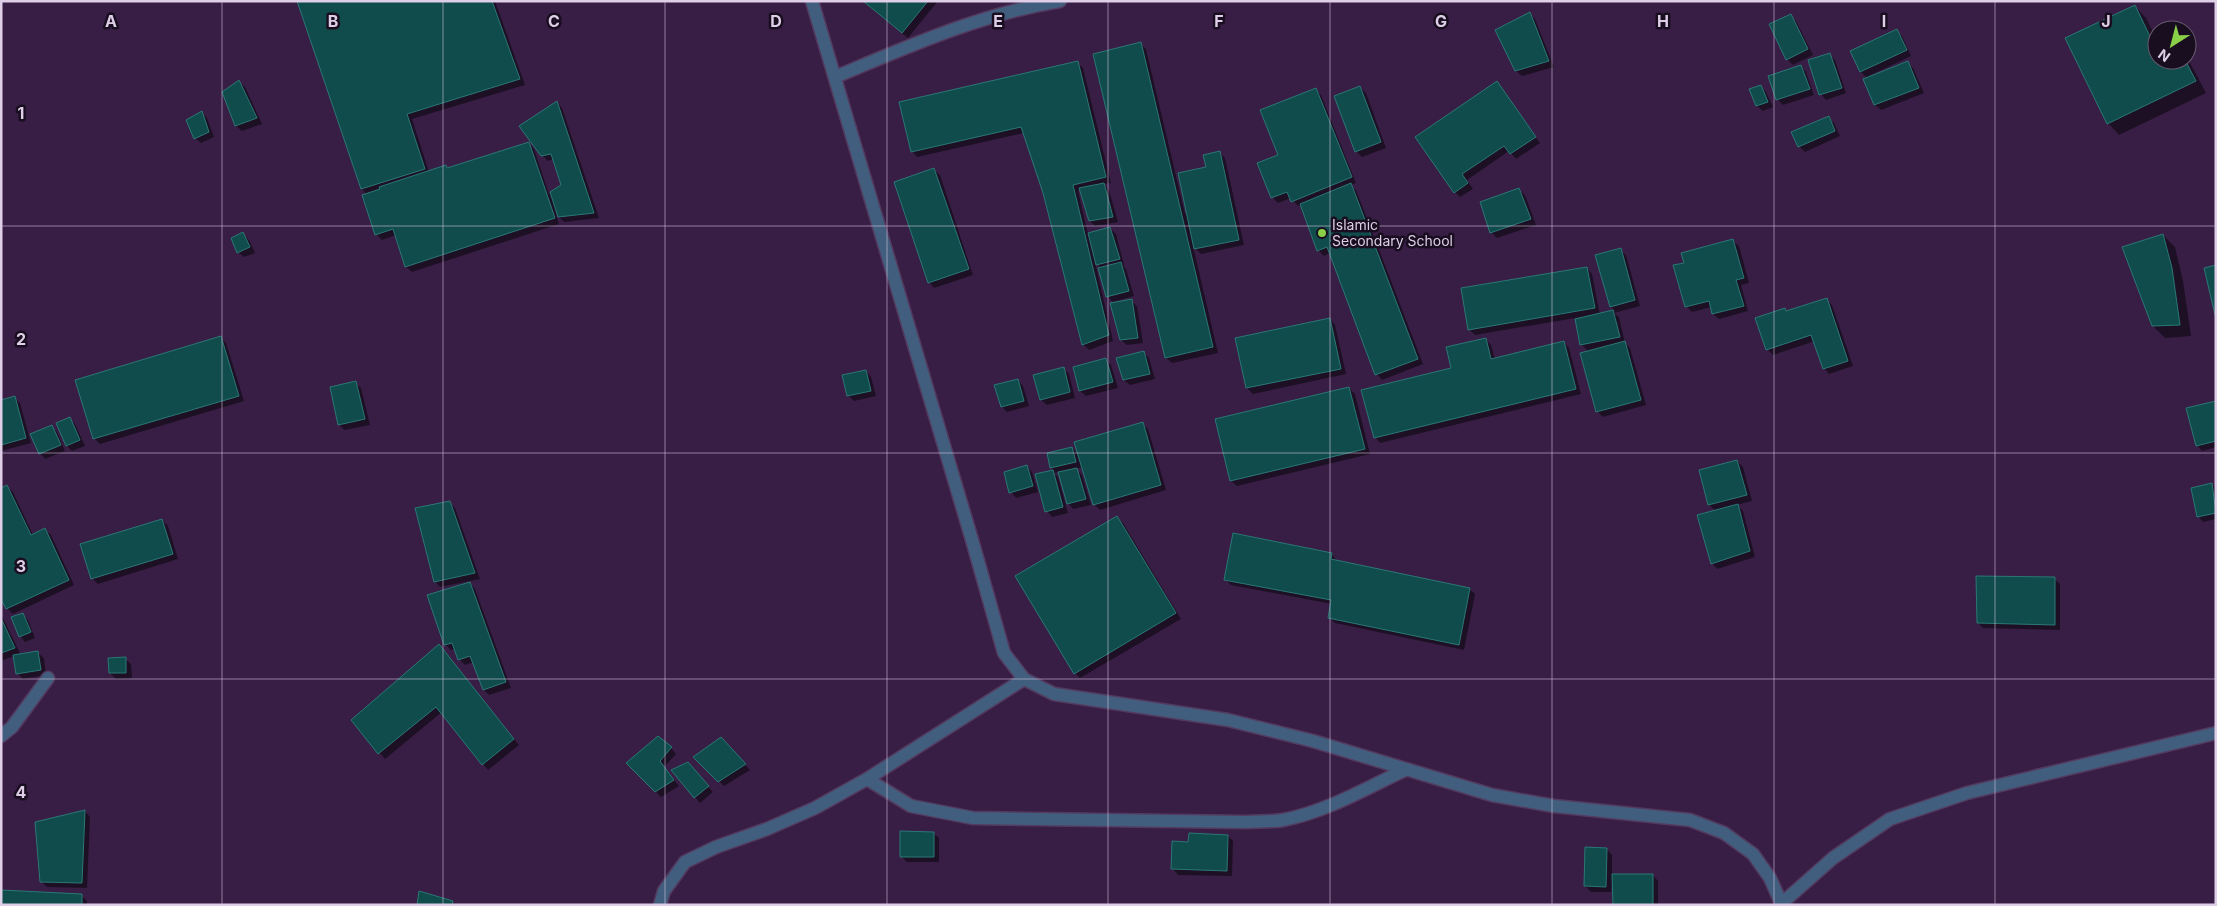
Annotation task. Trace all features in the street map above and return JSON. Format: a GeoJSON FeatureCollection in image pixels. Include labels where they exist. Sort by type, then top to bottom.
{"type":"FeatureCollection","features":[{"type":"Feature","properties":{"kind":"lane"},"geometry":{"type":"LineString","coordinates":[[812,1],[972,540],[996,629],[1004,653],[1024,679],[1054,694],[1228,720],[1313,741],[1492,795],[1554,806],[1690,820],[1724,833],[1753,854],[1770,878],[1782,904],[1833,858],[1890,819],[1967,793],[2216,732]]}},
{"type":"Feature","properties":{"kind":"lane"},"geometry":{"type":"LineString","coordinates":[[835,77],[952,28],[1025,7],[1060,1]]}},
{"type":"Feature","properties":{"kind":"lane"},"geometry":{"type":"LineString","coordinates":[[1,736],[12,727],[48,678]]}},
{"type":"Feature","properties":{"kind":"lane"},"geometry":{"type":"LineString","coordinates":[[660,905],[664,891],[686,862],[716,847],[767,829],[815,808],[867,780],[1024,679]]}},
{"type":"Feature","properties":{"kind":"lane"},"geometry":{"type":"LineString","coordinates":[[867,780],[911,806],[973,818],[1244,822],[1282,820],[1331,806],[1405,770]]}},
{"type":"Feature","properties":{"kind":"building"},"geometry":{"type":"Polygon","coordinates":[[[297,1],[492,1],[520,79],[407,114],[425,169],[361,189],[297,1]]]}},
{"type":"Feature","properties":{"kind":"building"},"geometry":{"type":"Polygon","coordinates":[[[863,1],[928,1],[902,33],[863,1]]]}},
{"type":"Feature","properties":{"kind":"building"},"geometry":{"type":"Polygon","coordinates":[[[2135,5],[2147,30],[2147,70],[2190,70],[2196,81],[2107,124],[2065,38],[2135,5]]]}},
{"type":"Feature","properties":{"kind":"building"},"geometry":{"type":"Polygon","coordinates":[[[1530,12],[1549,61],[1515,71],[1495,30],[1530,12]]]}},
{"type":"Feature","properties":{"kind":"building"},"geometry":{"type":"Polygon","coordinates":[[[1791,14],[1808,49],[1786,60],[1769,24],[1791,14]]]}},
{"type":"Feature","properties":{"kind":"building"},"geometry":{"type":"Polygon","coordinates":[[[1897,29],[1907,50],[1860,72],[1850,51],[1897,29]]]}},
{"type":"Feature","properties":{"kind":"building"},"geometry":{"type":"Polygon","coordinates":[[[1141,42],[1213,347],[1165,358],[1093,54],[1141,42]]]}},
{"type":"Feature","properties":{"kind":"building"},"geometry":{"type":"Polygon","coordinates":[[[1830,53],[1842,88],[1819,95],[1808,60],[1830,53]]]}},
{"type":"Feature","properties":{"kind":"building"},"geometry":{"type":"Polygon","coordinates":[[[1078,61],[1106,177],[1073,185],[1109,335],[1082,345],[1043,193],[1021,127],[911,152],[899,102],[1078,61]]]}},
{"type":"Feature","properties":{"kind":"building"},"geometry":{"type":"Polygon","coordinates":[[[1908,61],[1919,88],[1874,105],[1863,79],[1908,61]]]}},
{"type":"Feature","properties":{"kind":"building"},"geometry":{"type":"Polygon","coordinates":[[[1801,65],[1810,89],[1776,100],[1768,76],[1801,65]]]}},
{"type":"Feature","properties":{"kind":"building"},"geometry":{"type":"Polygon","coordinates":[[[239,80],[257,118],[235,126],[222,92],[239,80]]]}},
{"type":"Feature","properties":{"kind":"building"},"geometry":{"type":"Polygon","coordinates":[[[1497,81],[1536,137],[1510,154],[1504,146],[1462,174],[1468,183],[1454,193],[1415,137],[1497,81]]]}},
{"type":"Feature","properties":{"kind":"building"},"geometry":{"type":"Polygon","coordinates":[[[1761,85],[1768,102],[1756,106],[1749,89],[1761,85]]]}},
{"type":"Feature","properties":{"kind":"building"},"geometry":{"type":"Polygon","coordinates":[[[1360,86],[1381,142],[1355,152],[1334,96],[1360,86]]]}},
{"type":"Feature","properties":{"kind":"building"},"geometry":{"type":"Polygon","coordinates":[[[1316,88],[1352,177],[1291,202],[1287,192],[1271,198],[1257,163],[1278,155],[1260,110],[1316,88]]]}},
{"type":"Feature","properties":{"kind":"building"},"geometry":{"type":"Polygon","coordinates":[[[557,101],[594,213],[558,217],[550,192],[561,185],[551,154],[541,156],[519,126],[557,101]]]}},
{"type":"Feature","properties":{"kind":"building"},"geometry":{"type":"Polygon","coordinates":[[[202,111],[209,132],[194,139],[186,120],[202,111]]]}},
{"type":"Feature","properties":{"kind":"building"},"geometry":{"type":"Polygon","coordinates":[[[1829,116],[1835,131],[1798,147],[1791,132],[1829,116]]]}},
{"type":"Feature","properties":{"kind":"building"},"geometry":{"type":"Polygon","coordinates":[[[529,142],[555,218],[405,267],[393,229],[375,235],[362,195],[380,189],[379,187],[446,165],[447,168],[529,142]]]}},
{"type":"Feature","properties":{"kind":"building"},"geometry":{"type":"Polygon","coordinates":[[[1220,151],[1239,240],[1194,249],[1178,173],[1206,167],[1203,155],[1220,151]]]}},
{"type":"Feature","properties":{"kind":"building"},"geometry":{"type":"Polygon","coordinates":[[[934,168],[969,269],[928,283],[894,182],[934,168]]]}},
{"type":"Feature","properties":{"kind":"building"},"geometry":{"type":"Polygon","coordinates":[[[1104,183],[1113,217],[1089,221],[1079,188],[1104,183]]]}},
{"type":"Feature","properties":{"kind":"building"},"geometry":{"type":"Polygon","coordinates":[[[1351,183],[1418,359],[1375,375],[1327,247],[1317,251],[1300,204],[1351,183]]]}},
{"type":"Feature","properties":{"kind":"building"},"geometry":{"type":"Polygon","coordinates":[[[1519,188],[1531,219],[1490,233],[1480,202],[1519,188]]]}},
{"type":"Feature","properties":{"kind":"building"},"geometry":{"type":"Polygon","coordinates":[[[1110,227],[1120,259],[1096,265],[1088,233],[1110,227]]]}},
{"type":"Feature","properties":{"kind":"building"},"geometry":{"type":"Polygon","coordinates":[[[243,232],[250,247],[237,253],[231,238],[243,232]]]}},
{"type":"Feature","properties":{"kind":"building"},"geometry":{"type":"Polygon","coordinates":[[[2163,234],[2172,268],[2180,325],[2152,326],[2122,247],[2163,234]]]}},
{"type":"Feature","properties":{"kind":"building"},"geometry":{"type":"Polygon","coordinates":[[[1733,239],[1744,278],[1736,280],[1744,306],[1712,314],[1709,301],[1685,307],[1673,265],[1684,263],[1681,253],[1733,239]]]}},
{"type":"Feature","properties":{"kind":"building"},"geometry":{"type":"Polygon","coordinates":[[[1621,248],[1635,300],[1610,307],[1595,255],[1621,248]]]}},
{"type":"Feature","properties":{"kind":"building"},"geometry":{"type":"Polygon","coordinates":[[[1121,262],[1129,291],[1106,297],[1098,268],[1121,262]]]}},
{"type":"Feature","properties":{"kind":"building"},"geometry":{"type":"Polygon","coordinates":[[[2216,265],[2216,319],[2204,268],[2216,265]]]}},
{"type":"Feature","properties":{"kind":"building"},"geometry":{"type":"Polygon","coordinates":[[[1587,267],[1595,308],[1468,330],[1461,288],[1587,267]]]}},
{"type":"Feature","properties":{"kind":"building"},"geometry":{"type":"Polygon","coordinates":[[[1827,298],[1848,361],[1823,369],[1811,335],[1766,350],[1755,318],[1785,308],[1786,311],[1827,298]]]}},
{"type":"Feature","properties":{"kind":"building"},"geometry":{"type":"Polygon","coordinates":[[[1132,299],[1138,338],[1120,340],[1110,303],[1132,299]]]}},
{"type":"Feature","properties":{"kind":"building"},"geometry":{"type":"Polygon","coordinates":[[[1613,310],[1620,337],[1580,345],[1575,319],[1613,310]]]}},
{"type":"Feature","properties":{"kind":"building"},"geometry":{"type":"Polygon","coordinates":[[[1330,318],[1341,369],[1246,388],[1235,338],[1330,318]]]}},
{"type":"Feature","properties":{"kind":"building"},"geometry":{"type":"Polygon","coordinates":[[[221,336],[239,396],[93,439],[75,380],[221,336]]]}},
{"type":"Feature","properties":{"kind":"building"},"geometry":{"type":"Polygon","coordinates":[[[1486,338],[1491,359],[1564,341],[1576,389],[1374,438],[1361,390],[1451,368],[1446,347],[1486,338]]]}},
{"type":"Feature","properties":{"kind":"building"},"geometry":{"type":"Polygon","coordinates":[[[1625,341],[1641,400],[1596,412],[1580,353],[1625,341]]]}},
{"type":"Feature","properties":{"kind":"building"},"geometry":{"type":"Polygon","coordinates":[[[1144,351],[1150,374],[1123,380],[1116,358],[1144,351]]]}},
{"type":"Feature","properties":{"kind":"building"},"geometry":{"type":"Polygon","coordinates":[[[1106,358],[1113,382],[1079,391],[1073,367],[1106,358]]]}},
{"type":"Feature","properties":{"kind":"building"},"geometry":{"type":"Polygon","coordinates":[[[1064,367],[1070,392],[1040,400],[1033,375],[1064,367]]]}},
{"type":"Feature","properties":{"kind":"building"},"geometry":{"type":"Polygon","coordinates":[[[866,370],[871,391],[847,396],[842,375],[866,370]]]}},
{"type":"Feature","properties":{"kind":"building"},"geometry":{"type":"Polygon","coordinates":[[[1018,379],[1024,401],[1001,407],[994,385],[1018,379]]]}},
{"type":"Feature","properties":{"kind":"building"},"geometry":{"type":"Polygon","coordinates":[[[356,381],[365,419],[338,425],[330,387],[356,381]]]}},
{"type":"Feature","properties":{"kind":"building"},"geometry":{"type":"Polygon","coordinates":[[[1349,387],[1365,449],[1230,481],[1215,419],[1349,387]]]}},
{"type":"Feature","properties":{"kind":"building"},"geometry":{"type":"Polygon","coordinates":[[[15,396],[26,438],[1,445],[1,400],[15,396]]]}},
{"type":"Feature","properties":{"kind":"building"},"geometry":{"type":"Polygon","coordinates":[[[2216,401],[2216,441],[2196,446],[2186,408],[2216,401]]]}},
{"type":"Feature","properties":{"kind":"building"},"geometry":{"type":"Polygon","coordinates":[[[70,417],[80,440],[66,446],[56,423],[70,417]]]}},
{"type":"Feature","properties":{"kind":"building"},"geometry":{"type":"Polygon","coordinates":[[[1143,422],[1161,485],[1093,505],[1074,442],[1143,422]]]}},
{"type":"Feature","properties":{"kind":"building"},"geometry":{"type":"Polygon","coordinates":[[[52,425],[61,445],[39,454],[30,434],[52,425]]]}},
{"type":"Feature","properties":{"kind":"building"},"geometry":{"type":"Polygon","coordinates":[[[1072,447],[1076,462],[1050,468],[1047,453],[1072,447]]]}},
{"type":"Feature","properties":{"kind":"building"},"geometry":{"type":"Polygon","coordinates":[[[1737,460],[1747,495],[1708,505],[1699,470],[1737,460]]]}},
{"type":"Feature","properties":{"kind":"building"},"geometry":{"type":"Polygon","coordinates":[[[1027,465],[1033,486],[1009,493],[1004,472],[1027,465]]]}},
{"type":"Feature","properties":{"kind":"building"},"geometry":{"type":"Polygon","coordinates":[[[1077,468],[1086,499],[1067,504],[1058,472],[1077,468]]]}},
{"type":"Feature","properties":{"kind":"building"},"geometry":{"type":"Polygon","coordinates":[[[1053,470],[1063,507],[1045,512],[1035,474],[1053,470]]]}},
{"type":"Feature","properties":{"kind":"building"},"geometry":{"type":"Polygon","coordinates":[[[2212,483],[2216,513],[2197,517],[2191,488],[2212,483]]]}},
{"type":"Feature","properties":{"kind":"building"},"geometry":{"type":"Polygon","coordinates":[[[7,485],[31,535],[45,528],[69,580],[6,609],[1,599],[1,488],[7,485]]]}},
{"type":"Feature","properties":{"kind":"building"},"geometry":{"type":"Polygon","coordinates":[[[450,501],[475,573],[434,582],[415,508],[450,501]]]}},
{"type":"Feature","properties":{"kind":"building"},"geometry":{"type":"Polygon","coordinates":[[[1738,504],[1750,551],[1711,564],[1697,515],[1738,504]]]}},
{"type":"Feature","properties":{"kind":"building"},"geometry":{"type":"Polygon","coordinates":[[[1117,516],[1176,613],[1074,674],[1015,576],[1117,516]]]}},
{"type":"Feature","properties":{"kind":"building"},"geometry":{"type":"Polygon","coordinates":[[[162,519],[173,554],[91,579],[80,544],[162,519]]]}},
{"type":"Feature","properties":{"kind":"building"},"geometry":{"type":"Polygon","coordinates":[[[1233,533],[1332,553],[1331,559],[1470,588],[1459,645],[1328,618],[1331,600],[1224,580],[1233,533]]]}},
{"type":"Feature","properties":{"kind":"building"},"geometry":{"type":"Polygon","coordinates":[[[1976,576],[2055,577],[2055,625],[1977,623],[1976,576]]]}},
{"type":"Feature","properties":{"kind":"building"},"geometry":{"type":"Polygon","coordinates":[[[470,582],[506,682],[483,690],[470,656],[458,660],[452,643],[444,645],[427,595],[470,582]]]}},
{"type":"Feature","properties":{"kind":"building"},"geometry":{"type":"Polygon","coordinates":[[[23,613],[31,632],[19,637],[11,617],[23,613]]]}},
{"type":"Feature","properties":{"kind":"building"},"geometry":{"type":"Polygon","coordinates":[[[1,618],[15,648],[1,653],[1,618]]]}},
{"type":"Feature","properties":{"kind":"building"},"geometry":{"type":"Polygon","coordinates":[[[439,644],[514,739],[482,765],[436,707],[378,754],[351,720],[439,644]]]}},
{"type":"Feature","properties":{"kind":"building"},"geometry":{"type":"Polygon","coordinates":[[[38,651],[41,670],[16,674],[13,655],[38,651]]]}},
{"type":"Feature","properties":{"kind":"building"},"geometry":{"type":"Polygon","coordinates":[[[126,657],[126,673],[109,673],[108,658],[126,657]]]}},
{"type":"Feature","properties":{"kind":"building"},"geometry":{"type":"Polygon","coordinates":[[[658,736],[672,747],[660,761],[674,780],[655,792],[626,763],[658,736]]]}},
{"type":"Feature","properties":{"kind":"building"},"geometry":{"type":"Polygon","coordinates":[[[721,737],[746,764],[718,782],[693,757],[721,737]]]}},
{"type":"Feature","properties":{"kind":"building"},"geometry":{"type":"Polygon","coordinates":[[[688,762],[709,786],[694,798],[671,770],[688,762]]]}},
{"type":"Feature","properties":{"kind":"building"},"geometry":{"type":"Polygon","coordinates":[[[85,810],[82,883],[40,882],[35,822],[85,810]]]}},
{"type":"Feature","properties":{"kind":"building"},"geometry":{"type":"Polygon","coordinates":[[[900,831],[934,832],[934,857],[900,857],[900,831]]]}},
{"type":"Feature","properties":{"kind":"building"},"geometry":{"type":"Polygon","coordinates":[[[1189,833],[1228,835],[1227,871],[1171,869],[1172,841],[1188,842],[1189,833]]]}},
{"type":"Feature","properties":{"kind":"building"},"geometry":{"type":"Polygon","coordinates":[[[1585,847],[1607,848],[1606,887],[1584,886],[1585,847]]]}},
{"type":"Feature","properties":{"kind":"building"},"geometry":{"type":"Polygon","coordinates":[[[1612,874],[1653,874],[1653,905],[1613,905],[1612,874]]]}},
{"type":"Feature","properties":{"kind":"building"},"geometry":{"type":"Polygon","coordinates":[[[1,890],[82,894],[82,905],[1,905],[1,890]]]}},
{"type":"Feature","properties":{"kind":"building"},"geometry":{"type":"Polygon","coordinates":[[[419,891],[453,901],[452,905],[417,905],[419,891]]]}},
{"type":"Feature","properties":{"kind":"place","name":"Islamic Secondary School"},"geometry":{"type":"Point","coordinates":[1322,233]}}]}
